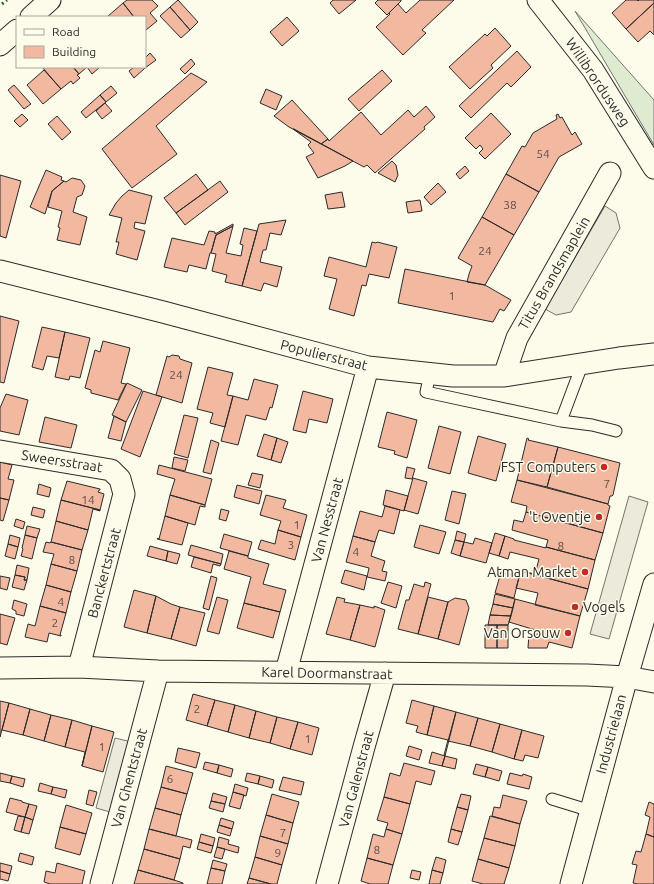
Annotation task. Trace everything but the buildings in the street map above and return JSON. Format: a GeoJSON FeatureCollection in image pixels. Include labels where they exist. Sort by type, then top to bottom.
{"type":"FeatureCollection","features":[{"type":"Feature","properties":{"kind":"street"},"geometry":{"type":"LineString","coordinates":[[32,16],[50,0]]}},
{"type":"Feature","properties":{"kind":"street","name":"Willibrordusweg"},"geometry":{"type":"LineString","coordinates":[[538,0],[593,70],[654,168]]}},
{"type":"Feature","properties":{"kind":"street"},"geometry":{"type":"LineString","coordinates":[[0,45],[16,31]]}},
{"type":"Feature","properties":{"kind":"street","name":"Titus Brandsmaplein"},"geometry":{"type":"LineString","coordinates":[[504,376],[517,338],[610,173]]}},
{"type":"Feature","properties":{"kind":"street","name":"Populierstraat"},"geometry":{"type":"LineString","coordinates":[[0,271],[163,312],[368,367],[453,376],[504,376],[654,354]]}},
{"type":"Feature","properties":{"kind":"street","name":"Van Nesstraat"},"geometry":{"type":"LineString","coordinates":[[286,672],[368,367]]}},
{"type":"Feature","properties":{"kind":"street","name":"Sweersstraat"},"geometry":{"type":"LineString","coordinates":[[0,451],[111,470],[120,479]]}},
{"type":"Feature","properties":{"kind":"street","name":"Banckertstraat"},"geometry":{"type":"LineString","coordinates":[[79,667],[124,494],[120,479]]}},
{"type":"Feature","properties":{"kind":"street","name":"Industrielaan"},"geometry":{"type":"LineString","coordinates":[[571,884],[627,677],[654,584]]}},
{"type":"Feature","properties":{"kind":"street","name":"Karel Doormanstraat"},"geometry":{"type":"LineString","coordinates":[[0,668],[79,667],[158,671],[587,675],[627,677],[654,682]]}},
{"type":"Feature","properties":{"kind":"street","name":"Van Ghentstraat"},"geometry":{"type":"LineString","coordinates":[[101,884],[158,671]]}},
{"type":"Feature","properties":{"kind":"street","name":"Van Galenstraat"},"geometry":{"type":"LineString","coordinates":[[327,884],[385,673]]}},
{"type":"Feature","properties":{"kind":"lane"},"geometry":{"type":"LineString","coordinates":[[561,421],[582,365]]}},
{"type":"Feature","properties":{"kind":"lane"},"geometry":{"type":"LineString","coordinates":[[430,374],[426,392],[561,421],[592,425],[616,431]]}},
{"type":"Feature","properties":{"kind":"lane"},"geometry":{"type":"LineString","coordinates":[[552,800],[591,811]]}},
{"type":"Feature","properties":{"kind":"green space"},"geometry":{"type":"Polygon","coordinates":[[[575,11],[654,100],[654,145],[575,11]]]}},
{"type":"Feature","properties":{"kind":"shaded area"},"geometry":{"type":"Polygon","coordinates":[[[605,206],[616,213],[620,228],[571,312],[556,315],[545,309],[605,206]]]}},
{"type":"Feature","properties":{"kind":"shaded area"},"geometry":{"type":"Polygon","coordinates":[[[629,496],[648,502],[609,639],[590,634],[629,496]]]}},
{"type":"Feature","properties":{"kind":"shaded area"},"geometry":{"type":"Polygon","coordinates":[[[115,738],[136,743],[117,814],[96,808],[115,738]]]}},
{"type":"Feature","properties":{"kind":"hedge"},"geometry":{"type":"LineString","coordinates":[[2,4],[7,0]]}},
{"type":"Feature","properties":{"kind":"place","name":"FST Computers"},"geometry":{"type":"Point","coordinates":[604,467]}},
{"type":"Feature","properties":{"kind":"place","name":"'t Oventje"},"geometry":{"type":"Point","coordinates":[599,517]}},
{"type":"Feature","properties":{"kind":"place","name":"Atman Market"},"geometry":{"type":"Point","coordinates":[585,572]}},
{"type":"Feature","properties":{"kind":"place","name":"Vogels"},"geometry":{"type":"Point","coordinates":[575,607]}},
{"type":"Feature","properties":{"kind":"place","name":"Van Orsouw"},"geometry":{"type":"Point","coordinates":[568,633]}}]}
